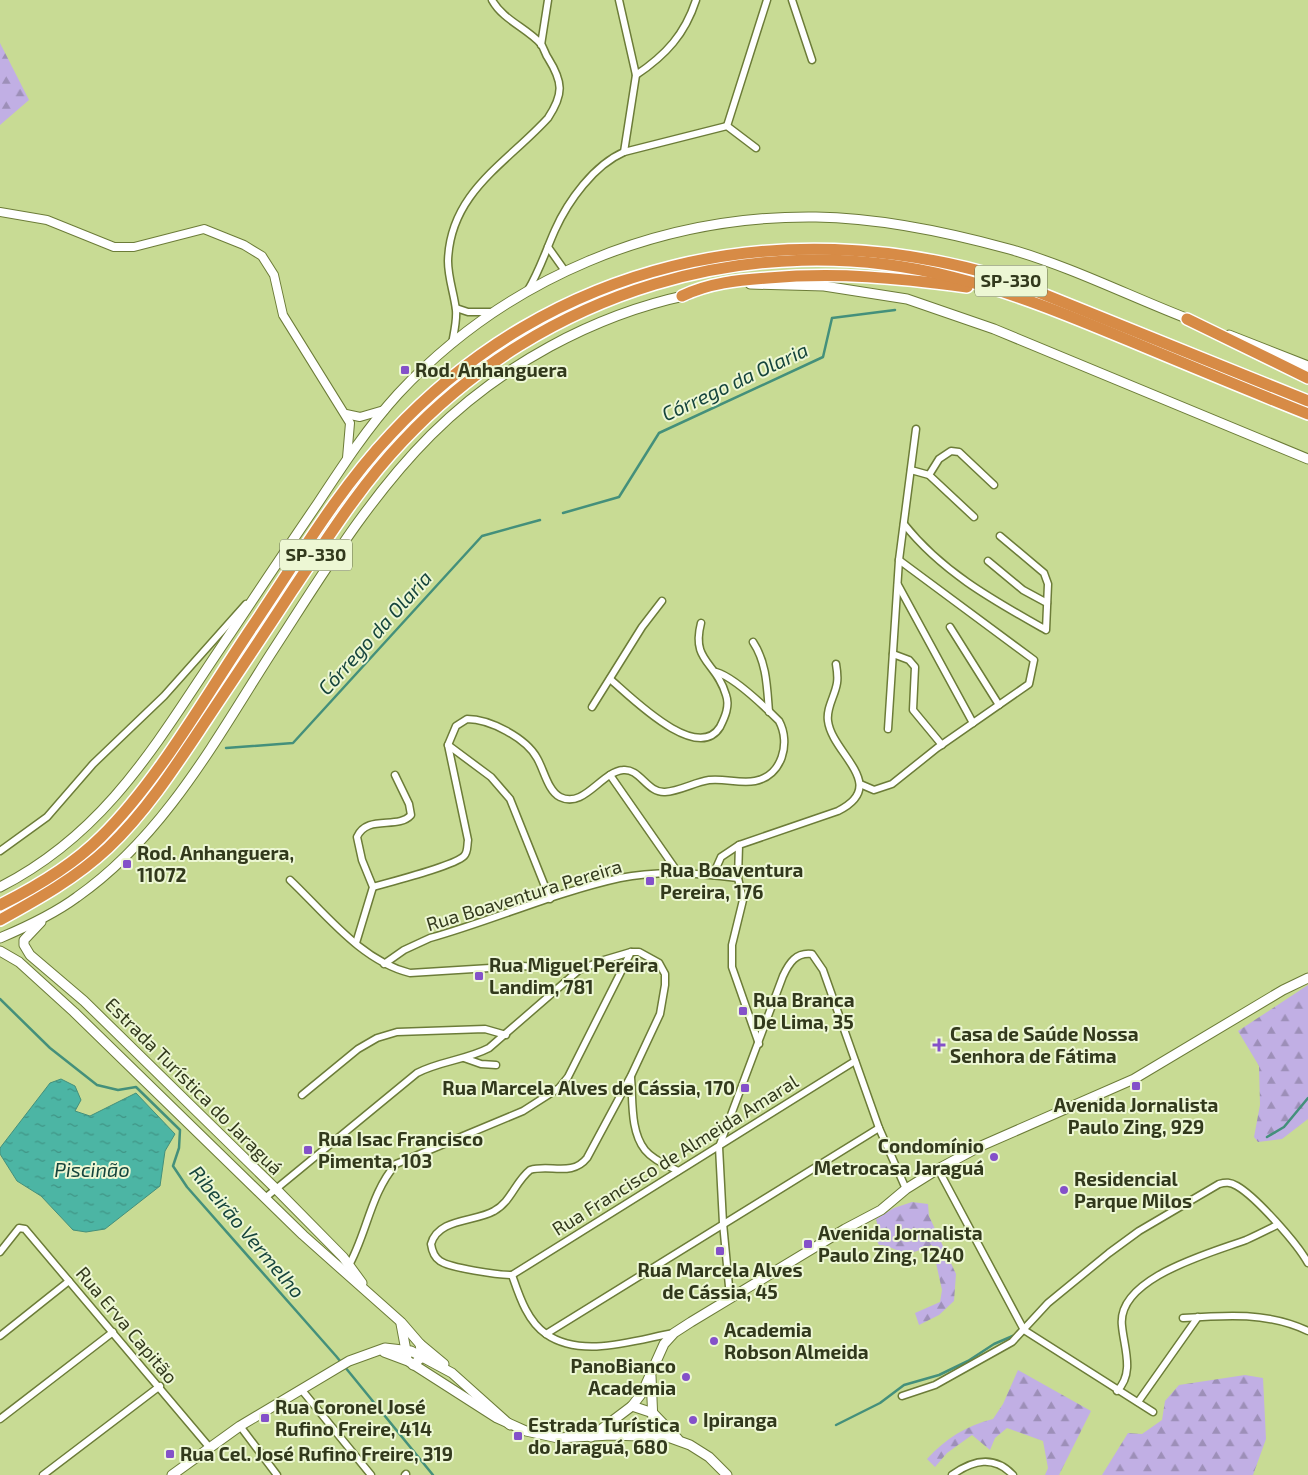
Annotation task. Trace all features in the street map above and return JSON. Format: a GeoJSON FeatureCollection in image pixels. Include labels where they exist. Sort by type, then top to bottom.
{"type":"FeatureCollection","features":[{"type":"Feature","properties":{"kind":"highway","name":"SP-330"},"geometry":{"type":"LineString","coordinates":[[0,905],[58,872],[100,839],[121,816],[163,760],[338,499],[389,435],[442,385],[505,339],[539,319],[600,289],[688,262],[755,250],[835,248],[918,256],[1001,277],[1308,401]]}},
{"type":"Feature","properties":{"kind":"highway","name":"SP-330"},"geometry":{"type":"LineString","coordinates":[[0,920],[44,896],[77,874],[106,850],[133,822],[171,772],[331,532],[375,472],[405,438],[449,396],[509,352],[563,319],[622,294],[700,271],[758,262],[821,259],[881,264],[938,273],[992,287],[1308,414]]}},
{"type":"Feature","properties":{"kind":"highway"},"geometry":{"type":"LineString","coordinates":[[682,296],[700,288],[726,282],[833,274],[921,280],[971,288],[992,287]]}},
{"type":"Feature","properties":{"kind":"highway"},"geometry":{"type":"LineString","coordinates":[[1187,319],[1308,378]]}},
{"type":"Feature","properties":{"kind":"main road"},"geometry":{"type":"LineString","coordinates":[[0,887],[35,868],[77,837],[121,792],[156,745],[347,458],[384,410],[418,374],[492,312],[528,290],[565,271],[621,249],[714,226],[771,218],[842,218],[916,228],[1013,250],[1117,288],[1187,319],[1308,366]]}},
{"type":"Feature","properties":{"kind":"main road"},"geometry":{"type":"LineString","coordinates":[[0,938],[55,910],[98,882],[133,850],[158,821],[223,730],[350,535],[389,483],[432,435],[496,382],[577,333],[655,302],[753,284],[824,286],[907,299],[1002,333],[1308,459]]}},
{"type":"Feature","properties":{"kind":"main road","name":"Estrada Turística do Jaraguá"},"geometry":{"type":"LineString","coordinates":[[55,910],[28,933],[24,940],[26,950],[84,1001],[275,1188],[368,1292],[452,1373]]}},
{"type":"Feature","properties":{"kind":"main road","name":"Estrada Turística do Jaraguá"},"geometry":{"type":"LineString","coordinates":[[0,951],[19,962],[74,1012],[265,1198],[347,1269]]}},
{"type":"Feature","properties":{"kind":"main road"},"geometry":{"type":"LineString","coordinates":[[591,1437],[632,1406],[651,1374],[664,1344],[674,1333],[730,1297],[865,1219],[879,1204],[894,1198],[938,1169],[981,1146],[1144,1073],[1283,990],[1308,978]]}},
{"type":"Feature","properties":{"kind":"main road"},"geometry":{"type":"LineString","coordinates":[[400,1322],[410,1363]]}},
{"type":"Feature","properties":{"kind":"main road"},"geometry":{"type":"LineString","coordinates":[[420,1344],[422,1357]]}},
{"type":"Feature","properties":{"kind":"main road"},"geometry":{"type":"LineString","coordinates":[[172,1475],[240,1426],[349,1360],[385,1348],[406,1350],[452,1373],[510,1425]]}},
{"type":"Feature","properties":{"kind":"main road"},"geometry":{"type":"LineString","coordinates":[[377,1350],[410,1363],[510,1425],[540,1435],[558,1438],[612,1435],[678,1439]]}},
{"type":"Feature","properties":{"kind":"main road"},"geometry":{"type":"LineString","coordinates":[[410,1363],[422,1357]]}},
{"type":"Feature","properties":{"kind":"main road"},"geometry":{"type":"LineString","coordinates":[[650,1436],[653,1413],[651,1374]]}},
{"type":"Feature","properties":{"kind":"main road"},"geometry":{"type":"LineString","coordinates":[[632,1406],[653,1413],[678,1439],[709,1457],[727,1475]]}},
{"type":"Feature","properties":{"kind":"main road"},"geometry":{"type":"LineString","coordinates":[[612,1422],[609,1429],[612,1435]]}},
{"type":"Feature","properties":{"kind":"street"},"geometry":{"type":"LineString","coordinates":[[452,344],[456,308],[451,292],[448,258],[456,222],[463,206],[482,181],[532,136],[556,106],[560,82],[541,45],[515,24],[492,0]]}},
{"type":"Feature","properties":{"kind":"street"},"geometry":{"type":"LineString","coordinates":[[541,45],[548,0]]}},
{"type":"Feature","properties":{"kind":"street"},"geometry":{"type":"LineString","coordinates":[[619,0],[636,75],[624,152]]}},
{"type":"Feature","properties":{"kind":"street"},"geometry":{"type":"LineString","coordinates":[[636,75],[676,41],[690,16],[696,0]]}},
{"type":"Feature","properties":{"kind":"street"},"geometry":{"type":"LineString","coordinates":[[727,126],[767,0]]}},
{"type":"Feature","properties":{"kind":"street"},"geometry":{"type":"LineString","coordinates":[[792,0],[812,60]]}},
{"type":"Feature","properties":{"kind":"street"},"geometry":{"type":"LineString","coordinates":[[727,126],[756,148]]}},
{"type":"Feature","properties":{"kind":"street"},"geometry":{"type":"LineString","coordinates":[[528,290],[540,269],[556,228],[580,190],[598,171],[624,152],[727,126]]}},
{"type":"Feature","properties":{"kind":"street"},"geometry":{"type":"LineString","coordinates":[[0,212],[47,220],[114,247],[134,246],[204,229],[254,250],[269,264],[274,274],[284,315],[346,414],[350,429],[347,458]]}},
{"type":"Feature","properties":{"kind":"street"},"geometry":{"type":"LineString","coordinates":[[548,247],[565,271]]}},
{"type":"Feature","properties":{"kind":"street"},"geometry":{"type":"LineString","coordinates":[[456,308],[468,312],[492,312]]}},
{"type":"Feature","properties":{"kind":"street"},"geometry":{"type":"LineString","coordinates":[[346,414],[360,417],[384,410]]}},
{"type":"Feature","properties":{"kind":"street"},"geometry":{"type":"LineString","coordinates":[[888,728],[899,560],[916,429]]}},
{"type":"Feature","properties":{"kind":"street"},"geometry":{"type":"LineString","coordinates":[[929,475],[939,458],[951,450],[959,452],[994,485]]}},
{"type":"Feature","properties":{"kind":"street"},"geometry":{"type":"LineString","coordinates":[[911,470],[929,475],[974,517]]}},
{"type":"Feature","properties":{"kind":"street"},"geometry":{"type":"LineString","coordinates":[[904,524],[919,544],[961,579],[984,595],[1046,630],[1048,584],[1044,573],[1000,536]]}},
{"type":"Feature","properties":{"kind":"street"},"geometry":{"type":"LineString","coordinates":[[860,784],[874,790],[892,784],[942,745],[1029,684],[1034,660],[899,560]]}},
{"type":"Feature","properties":{"kind":"street"},"geometry":{"type":"LineString","coordinates":[[988,562],[1023,590],[1047,603]]}},
{"type":"Feature","properties":{"kind":"street"},"geometry":{"type":"LineString","coordinates":[[897,584],[973,723]]}},
{"type":"Feature","properties":{"kind":"street"},"geometry":{"type":"LineString","coordinates":[[0,852],[47,817],[93,764],[164,696],[261,588]]}},
{"type":"Feature","properties":{"kind":"street"},"geometry":{"type":"LineString","coordinates":[[592,707],[642,627],[662,601]]}},
{"type":"Feature","properties":{"kind":"street"},"geometry":{"type":"LineString","coordinates":[[610,679],[674,730],[688,737],[702,740],[715,733],[728,707],[727,696],[716,672],[701,655],[698,646],[701,623]]}},
{"type":"Feature","properties":{"kind":"street"},"geometry":{"type":"LineString","coordinates":[[950,627],[999,705]]}},
{"type":"Feature","properties":{"kind":"street"},"geometry":{"type":"LineString","coordinates":[[753,642],[759,651],[765,675],[769,712]]}},
{"type":"Feature","properties":{"kind":"street"},"geometry":{"type":"LineString","coordinates":[[893,654],[909,660],[915,668],[913,710],[942,745]]}},
{"type":"Feature","properties":{"kind":"street"},"geometry":{"type":"LineString","coordinates":[[713,874],[721,857],[739,845],[844,808],[855,800],[860,784],[856,773],[828,724],[829,708],[837,683],[836,664]]}},
{"type":"Feature","properties":{"kind":"street"},"geometry":{"type":"LineString","coordinates":[[373,887],[430,870],[462,858],[466,853],[468,840],[448,745],[456,726],[463,720],[482,721],[527,745],[537,758],[553,792],[568,799],[580,797],[610,775],[622,770],[628,770],[649,787],[665,792],[712,780],[754,782],[762,779],[777,767],[786,744],[785,735],[779,720],[731,678],[716,672]]}},
{"type":"Feature","properties":{"kind":"street"},"geometry":{"type":"LineString","coordinates":[[448,745],[503,788],[510,799],[550,899]]}},
{"type":"Feature","properties":{"kind":"street"},"geometry":{"type":"LineString","coordinates":[[356,943],[373,887],[362,860],[357,837],[363,828],[369,825],[410,817],[409,804],[395,775]]}},
{"type":"Feature","properties":{"kind":"street"},"geometry":{"type":"LineString","coordinates":[[610,775],[679,874]]}},
{"type":"Feature","properties":{"kind":"street"},"geometry":{"type":"LineString","coordinates":[[739,845],[738,878],[744,892],[744,900],[732,945],[732,968],[759,1044]]}},
{"type":"Feature","properties":{"kind":"street","name":"Rua Boaventura Pereira"},"geometry":{"type":"LineString","coordinates":[[384,964],[404,950],[430,938],[478,925],[550,899],[620,878],[679,874],[713,874],[738,878]]}},
{"type":"Feature","properties":{"kind":"street"},"geometry":{"type":"LineString","coordinates":[[290,880],[356,943],[384,964],[410,973],[522,966],[579,970]]}},
{"type":"Feature","properties":{"kind":"street"},"geometry":{"type":"LineString","coordinates":[[265,1198],[417,1073],[489,1048],[579,970],[604,960],[631,952],[639,952],[652,957],[659,963],[664,974],[665,985],[660,1014],[631,1076],[580,1167],[572,1169],[530,1170],[519,1181],[508,1200],[496,1211],[444,1227],[433,1238],[432,1250],[444,1263],[512,1275],[527,1312],[546,1334],[582,1346],[601,1346],[674,1333]]}},
{"type":"Feature","properties":{"kind":"street"},"geometry":{"type":"LineString","coordinates":[[347,1269],[374,1201],[388,1174],[396,1164],[523,1110],[559,1088],[568,1077],[631,952]]}},
{"type":"Feature","properties":{"kind":"street"},"geometry":{"type":"LineString","coordinates":[[730,1297],[723,1223],[719,1147],[789,964],[798,956],[812,954],[823,970],[879,1128],[906,1189]]}},
{"type":"Feature","properties":{"kind":"street"},"geometry":{"type":"LineString","coordinates":[[302,1095],[358,1048],[377,1038],[397,1032],[485,1029],[506,1035]]}},
{"type":"Feature","properties":{"kind":"street"},"geometry":{"type":"LineString","coordinates":[[464,1058],[481,1064],[496,1065]]}},
{"type":"Feature","properties":{"kind":"street","name":"Rua Francisco de Almeida Amaral"},"geometry":{"type":"LineString","coordinates":[[512,1275],[855,1061]]}},
{"type":"Feature","properties":{"kind":"street"},"geometry":{"type":"LineString","coordinates":[[631,1076],[636,1129],[640,1140],[654,1158],[678,1172]]}},
{"type":"Feature","properties":{"kind":"street"},"geometry":{"type":"LineString","coordinates":[[546,1334],[879,1128]]}},
{"type":"Feature","properties":{"kind":"street"},"geometry":{"type":"LineString","coordinates":[[938,1169],[1024,1330],[1117,1391],[1153,1412]]}},
{"type":"Feature","properties":{"kind":"street"},"geometry":{"type":"LineString","coordinates":[[902,1396],[935,1386],[999,1350],[1024,1330],[1048,1302],[1109,1253],[1146,1226],[1219,1184],[1226,1182],[1244,1190],[1294,1243],[1308,1263]]}},
{"type":"Feature","properties":{"kind":"street"},"geometry":{"type":"LineString","coordinates":[[1117,1391],[1126,1378],[1128,1370],[1121,1324],[1123,1307],[1128,1300],[1157,1276],[1172,1268],[1277,1225]]}},
{"type":"Feature","properties":{"kind":"street","name":"Rua Erva Capitão"},"geometry":{"type":"LineString","coordinates":[[0,1252],[17,1230],[21,1228],[25,1230],[160,1386],[210,1448]]}},
{"type":"Feature","properties":{"kind":"street"},"geometry":{"type":"LineString","coordinates":[[0,1336],[69,1281]]}},
{"type":"Feature","properties":{"kind":"street"},"geometry":{"type":"LineString","coordinates":[[1183,1318],[1226,1316],[1264,1318],[1282,1321],[1308,1331]]}},
{"type":"Feature","properties":{"kind":"street"},"geometry":{"type":"LineString","coordinates":[[1138,1402],[1198,1317]]}},
{"type":"Feature","properties":{"kind":"street"},"geometry":{"type":"LineString","coordinates":[[0,1419],[113,1332]]}},
{"type":"Feature","properties":{"kind":"street"},"geometry":{"type":"LineString","coordinates":[[43,1475],[160,1386]]}},
{"type":"Feature","properties":{"kind":"street"},"geometry":{"type":"LineString","coordinates":[[302,1389],[371,1475]]}},
{"type":"Feature","properties":{"kind":"street"},"geometry":{"type":"LineString","coordinates":[[240,1426],[277,1475]]}},
{"type":"Feature","properties":{"kind":"street"},"geometry":{"type":"LineString","coordinates":[[952,1475],[980,1462],[991,1461],[999,1463],[1013,1475]]}},
{"type":"Feature","properties":{"kind":"green space"},"geometry":{"type":"Polygon","coordinates":[[[0,43],[29,100],[0,125],[0,43]]]}},
{"type":"Feature","properties":{"kind":"green space"},"geometry":{"type":"Polygon","coordinates":[[[1308,985],[1308,1119],[1282,1139],[1258,1142],[1254,1137],[1260,1105],[1259,1066],[1238,1031],[1308,985]]]}},
{"type":"Feature","properties":{"kind":"green space"},"geometry":{"type":"Polygon","coordinates":[[[912,1202],[928,1204],[929,1216],[956,1274],[954,1301],[939,1315],[919,1325],[915,1313],[940,1302],[942,1290],[932,1245],[915,1252],[905,1253],[879,1245],[874,1235],[879,1232],[876,1219],[894,1208],[912,1202]]]}},
{"type":"Feature","properties":{"kind":"green space"},"geometry":{"type":"Polygon","coordinates":[[[1018,1370],[1091,1411],[1059,1475],[1045,1475],[1048,1468],[1043,1441],[1007,1428],[995,1438],[990,1450],[972,1435],[947,1453],[935,1467],[927,1459],[949,1439],[965,1429],[993,1419],[1003,1404],[1018,1370]]]}},
{"type":"Feature","properties":{"kind":"green space"},"geometry":{"type":"Polygon","coordinates":[[[1245,1375],[1263,1378],[1266,1439],[1253,1475],[1102,1475],[1128,1433],[1142,1434],[1162,1420],[1165,1401],[1179,1385],[1245,1375]]]}},
{"type":"Feature","properties":{"kind":"water","name":"Piscinão"},"geometry":{"type":"Polygon","coordinates":[[[61,1079],[75,1086],[81,1100],[75,1111],[90,1116],[136,1093],[175,1134],[165,1151],[160,1186],[105,1229],[86,1232],[73,1230],[41,1196],[17,1181],[0,1154],[0,1148],[50,1083],[61,1079]]]}},
{"type":"Feature","properties":{"kind":"waterway","name":"Córrego da Olaria"},"geometry":{"type":"LineString","coordinates":[[563,513],[619,497],[659,433],[823,357],[832,318],[895,310]]}},
{"type":"Feature","properties":{"kind":"waterway","name":"Córrego da Olaria"},"geometry":{"type":"LineString","coordinates":[[226,748],[293,743],[482,536],[540,520]]}},
{"type":"Feature","properties":{"kind":"waterway","name":"Ribeirão Vermelho"},"geometry":{"type":"LineString","coordinates":[[0,999],[50,1048],[97,1085],[118,1090],[136,1087],[180,1130],[179,1148],[173,1166],[187,1187],[336,1356],[433,1475]]}},
{"type":"Feature","properties":{"kind":"waterway"},"geometry":{"type":"LineString","coordinates":[[1267,1137],[1284,1127],[1308,1098]]}},
{"type":"Feature","properties":{"kind":"waterway"},"geometry":{"type":"LineString","coordinates":[[836,1425],[880,1403],[904,1385],[939,1375],[968,1361],[994,1344],[1015,1335]]}},
{"type":"Feature","properties":{"kind":"place","name":"Rod. Anhanguera"},"geometry":{"type":"Point","coordinates":[405,370]}},
{"type":"Feature","properties":{"kind":"place","name":"Rod. Anhanguera, 11072"},"geometry":{"type":"Point","coordinates":[127,864]}},
{"type":"Feature","properties":{"kind":"place","name":"Rua Boaventura Pereira, 176"},"geometry":{"type":"Point","coordinates":[650,881]}},
{"type":"Feature","properties":{"kind":"place","name":"Rua Miguel Pereira Landim, 781"},"geometry":{"type":"Point","coordinates":[479,976]}},
{"type":"Feature","properties":{"kind":"place","name":"Rua Branca De Lima, 35"},"geometry":{"type":"Point","coordinates":[743,1011]}},
{"type":"Feature","properties":{"kind":"place","name":"Casa de Saúde Nossa Senhora de Fátima"},"geometry":{"type":"Point","coordinates":[939,1045]}},
{"type":"Feature","properties":{"kind":"place","name":"Avenida Jornalista Paulo Zing, 929"},"geometry":{"type":"Point","coordinates":[1136,1086]}},
{"type":"Feature","properties":{"kind":"place","name":"Rua Marcela Alves de Cássia, 170"},"geometry":{"type":"Point","coordinates":[745,1088]}},
{"type":"Feature","properties":{"kind":"place","name":"Rua Isac Francisco Pimenta, 103"},"geometry":{"type":"Point","coordinates":[308,1150]}},
{"type":"Feature","properties":{"kind":"place","name":"Condomínio Metrocasa Jaraguá"},"geometry":{"type":"Point","coordinates":[994,1157]}},
{"type":"Feature","properties":{"kind":"place","name":"Residencial Parque Milos"},"geometry":{"type":"Point","coordinates":[1064,1190]}},
{"type":"Feature","properties":{"kind":"place","name":"Avenida Jornalista Paulo Zing, 1240"},"geometry":{"type":"Point","coordinates":[808,1244]}},
{"type":"Feature","properties":{"kind":"place","name":"Rua Marcela Alves de Cássia, 45"},"geometry":{"type":"Point","coordinates":[720,1251]}},
{"type":"Feature","properties":{"kind":"place","name":"Academia Robson Almeida"},"geometry":{"type":"Point","coordinates":[714,1341]}},
{"type":"Feature","properties":{"kind":"place","name":"PanoBianco Academia"},"geometry":{"type":"Point","coordinates":[686,1377]}},
{"type":"Feature","properties":{"kind":"place","name":"Rua Coronel José Rufino Freire, 414"},"geometry":{"type":"Point","coordinates":[265,1418]}},
{"type":"Feature","properties":{"kind":"place","name":"Ipiranga"},"geometry":{"type":"Point","coordinates":[693,1420]}},
{"type":"Feature","properties":{"kind":"place","name":"Estrada Turística do Jaraguá, 680"},"geometry":{"type":"Point","coordinates":[518,1436]}},
{"type":"Feature","properties":{"kind":"place","name":"Rua Cel. José Rufino Freire, 319"},"geometry":{"type":"Point","coordinates":[170,1454]}}]}
